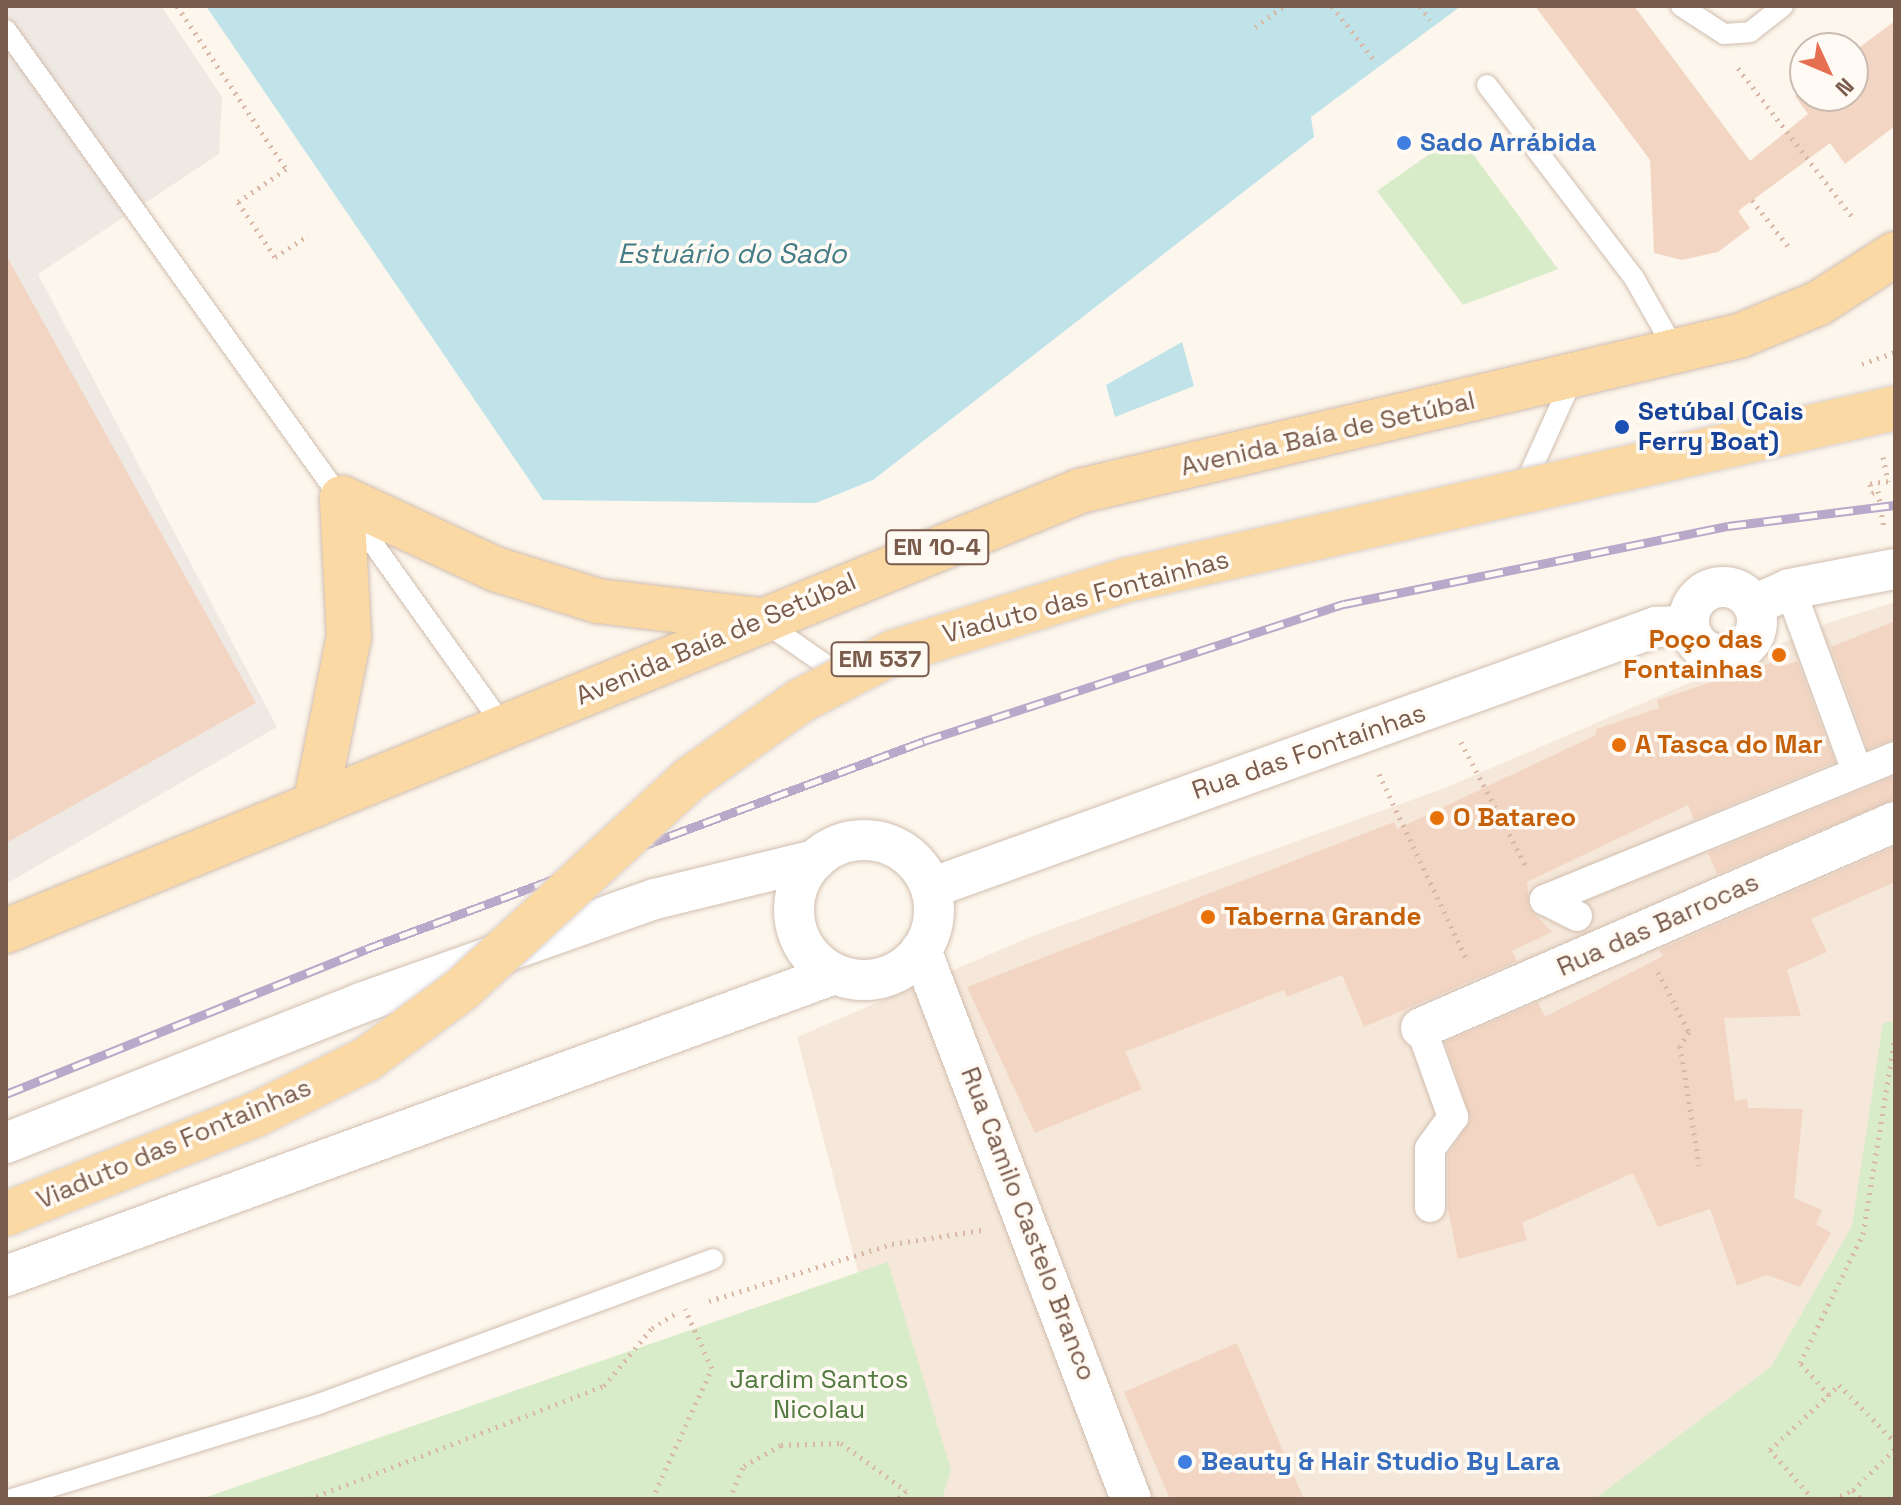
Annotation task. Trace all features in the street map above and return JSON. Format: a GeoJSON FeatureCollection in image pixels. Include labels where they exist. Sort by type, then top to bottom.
{"type":"FeatureCollection","features":[{"type":"Feature","properties":{"kind":"main road","name":"Avenida Baía de Setúbal"},"geometry":{"type":"LineString","coordinates":[[6,931],[1080,491],[1676,353],[1819,303],[1895,254]]}},
{"type":"Feature","properties":{"kind":"main road","name":"Viaduto das Fontainhas"},"geometry":{"type":"LineString","coordinates":[[6,1214],[255,1115],[367,1059],[461,990],[691,778],[800,701],[894,652],[1127,580],[1895,408]]}},
{"type":"Feature","properties":{"kind":"main road"},"geometry":{"type":"LineString","coordinates":[[315,805],[349,637],[342,498],[495,569],[598,601],[761,620]]}},
{"type":"Feature","properties":{"kind":"street"},"geometry":{"type":"LineString","coordinates":[[1754,605],[1790,589],[1894,570]]}},
{"type":"Feature","properties":{"kind":"street"},"geometry":{"type":"LineString","coordinates":[[1718,587],[1739,590],[1754,605],[1752,640],[1734,654],[1710,653],[1689,626],[1693,605],[1718,587]]}},
{"type":"Feature","properties":{"kind":"street"},"geometry":{"type":"LineString","coordinates":[[1790,589],[1857,771]]}},
{"type":"Feature","properties":{"kind":"street","name":"Rua das Fontaínhas"},"geometry":{"type":"LineString","coordinates":[[931,888],[1359,733],[1442,707],[1656,627],[1689,626]]}},
{"type":"Feature","properties":{"kind":"street"},"geometry":{"type":"LineString","coordinates":[[1545,900],[1895,757]]}},
{"type":"Feature","properties":{"kind":"street","name":"Rua das Barrocas"},"geometry":{"type":"LineString","coordinates":[[1421,1028],[1895,822]]}},
{"type":"Feature","properties":{"kind":"street"},"geometry":{"type":"LineString","coordinates":[[881,841],[920,867],[931,888],[931,931],[921,950],[882,978],[858,981],[835,974],[803,944],[795,922],[801,879],[815,860],[834,847],[881,841]]}},
{"type":"Feature","properties":{"kind":"street"},"geometry":{"type":"LineString","coordinates":[[6,1143],[361,1003],[655,899],[815,860]]}},
{"type":"Feature","properties":{"kind":"street"},"geometry":{"type":"LineString","coordinates":[[1545,900],[1577,916]]}},
{"type":"Feature","properties":{"kind":"street","name":"Rua Camilo Castelo Branco"},"geometry":{"type":"LineString","coordinates":[[921,950],[1029,1222],[1131,1499]]}},
{"type":"Feature","properties":{"kind":"street"},"geometry":{"type":"LineString","coordinates":[[6,1276],[835,974]]}},
{"type":"Feature","properties":{"kind":"street"},"geometry":{"type":"LineString","coordinates":[[1421,1028],[1453,1117],[1430,1149],[1430,1207]]}},
{"type":"Feature","properties":{"kind":"lane"},"geometry":{"type":"LineString","coordinates":[[1681,6],[1724,34],[1750,32],[1783,6]]}},
{"type":"Feature","properties":{"kind":"lane"},"geometry":{"type":"LineString","coordinates":[[6,30],[504,727]]}},
{"type":"Feature","properties":{"kind":"lane"},"geometry":{"type":"LineString","coordinates":[[1487,85],[1634,278],[1676,353]]}},
{"type":"Feature","properties":{"kind":"lane"},"geometry":{"type":"LineString","coordinates":[[761,620],[853,683],[968,632],[1167,567],[1526,488],[1573,378]]}},
{"type":"Feature","properties":{"kind":"lane"},"geometry":{"type":"LineString","coordinates":[[12,1499],[319,1404],[713,1259]]}},
{"type":"Feature","properties":{"kind":"path"},"geometry":{"type":"LineString","coordinates":[[177,6],[286,169],[238,202],[275,257],[309,235]]}},
{"type":"Feature","properties":{"kind":"path"},"geometry":{"type":"LineString","coordinates":[[1255,27],[1284,6]]}},
{"type":"Feature","properties":{"kind":"path"},"geometry":{"type":"LineString","coordinates":[[1332,6],[1375,61]]}},
{"type":"Feature","properties":{"kind":"path"},"geometry":{"type":"LineString","coordinates":[[1420,6],[1430,20]]}},
{"type":"Feature","properties":{"kind":"path"},"geometry":{"type":"LineString","coordinates":[[1724,34],[1735,63],[1853,218]]}},
{"type":"Feature","properties":{"kind":"path"},"geometry":{"type":"LineString","coordinates":[[1752,200],[1791,250]]}},
{"type":"Feature","properties":{"kind":"path"},"geometry":{"type":"LineString","coordinates":[[1894,570],[1889,545],[1877,546],[1876,539],[1886,538],[1878,491],[1872,493],[1870,484],[1888,481],[1882,455],[1895,452]]}},
{"type":"Feature","properties":{"kind":"path"},"geometry":{"type":"LineString","coordinates":[[1442,707],[1545,900]]}},
{"type":"Feature","properties":{"kind":"path"},"geometry":{"type":"LineString","coordinates":[[1359,733],[1486,1001]]}},
{"type":"Feature","properties":{"kind":"path"},"geometry":{"type":"LineString","coordinates":[[1638,932],[1689,1032],[1680,1046],[1699,1165]]}},
{"type":"Feature","properties":{"kind":"path"},"geometry":{"type":"LineString","coordinates":[[1829,1395],[1800,1363],[1863,1234],[1895,1036]]}},
{"type":"Feature","properties":{"kind":"path"},"geometry":{"type":"LineString","coordinates":[[309,1499],[604,1386],[652,1328],[680,1310],[892,1244],[1029,1222]]}},
{"type":"Feature","properties":{"kind":"path"},"geometry":{"type":"LineString","coordinates":[[652,1499],[712,1368],[680,1310]]}},
{"type":"Feature","properties":{"kind":"path"},"geometry":{"type":"LineString","coordinates":[[1813,1499],[1770,1450],[1839,1385],[1895,1442]]}},
{"type":"Feature","properties":{"kind":"path"},"geometry":{"type":"LineString","coordinates":[[729,1499],[744,1466],[781,1445],[841,1443],[906,1491],[898,1499]]}},
{"type":"Feature","properties":{"kind":"path"},"geometry":{"type":"LineString","coordinates":[[1833,1499],[1853,1490],[1895,1449]]}},
{"type":"Feature","properties":{"kind":"path"},"geometry":{"type":"LineString","coordinates":[[1853,1490],[1861,1499]]}},
{"type":"Feature","properties":{"kind":"shaded area"},"geometry":{"type":"Polygon","coordinates":[[[6,6],[161,6],[222,97],[219,154],[38,274],[277,727],[6,884],[6,6]]]}},
{"type":"Feature","properties":{"kind":"shaded area"},"geometry":{"type":"Polygon","coordinates":[[[1895,602],[1895,1499],[917,1499],[797,1037],[1035,935],[1445,788],[1831,622],[1895,602]]]}},
{"type":"Feature","properties":{"kind":"green space"},"geometry":{"type":"Polygon","coordinates":[[[1458,134],[1558,269],[1463,305],[1377,191],[1458,134]]]}},
{"type":"Feature","properties":{"kind":"green space"},"geometry":{"type":"Polygon","coordinates":[[[1895,1021],[1895,1499],[1594,1499],[1771,1367],[1852,1226],[1883,1023],[1895,1021]]]}},
{"type":"Feature","properties":{"kind":"green space","name":"Jardim Santos Nicolau"},"geometry":{"type":"Polygon","coordinates":[[[888,1262],[951,1470],[942,1499],[201,1499],[888,1262]]]}},
{"type":"Feature","properties":{"kind":"water","name":"Estuário do Sado"},"geometry":{"type":"Polygon","coordinates":[[[206,6],[1461,6],[1311,117],[1314,137],[873,480],[816,503],[543,500],[206,6]]]}},
{"type":"Feature","properties":{"kind":"water"},"geometry":{"type":"Polygon","coordinates":[[[1182,342],[1194,386],[1115,417],[1106,385],[1182,342]]]}},
{"type":"Feature","properties":{"kind":"building"},"geometry":{"type":"Polygon","coordinates":[[[1535,6],[1634,6],[1750,161],[1808,114],[1807,112],[1869,112],[1869,40],[1895,21],[1895,126],[1845,164],[1830,143],[1738,211],[1750,228],[1718,252],[1682,260],[1654,253],[1650,160],[1535,6]]]}},
{"type":"Feature","properties":{"kind":"building"},"geometry":{"type":"Polygon","coordinates":[[[6,255],[256,703],[6,843],[6,255]]]}},
{"type":"Feature","properties":{"kind":"building"},"geometry":{"type":"Polygon","coordinates":[[[1895,621],[1895,739],[1868,749],[1831,647],[1895,621]]]}},
{"type":"Feature","properties":{"kind":"building"},"geometry":{"type":"Polygon","coordinates":[[[1783,659],[1786,665],[1797,661],[1835,762],[1694,820],[1688,805],[1527,882],[1529,908],[1552,932],[1512,951],[1517,961],[1364,1027],[1342,975],[1287,997],[1284,990],[1125,1052],[1142,1089],[1035,1133],[967,987],[1394,822],[1397,829],[1596,735],[1596,729],[1659,708],[1657,700],[1783,659]]]}},
{"type":"Feature","properties":{"kind":"building"},"geometry":{"type":"Polygon","coordinates":[[[1895,776],[1895,799],[1717,874],[1708,853],[1895,776]]]}},
{"type":"Feature","properties":{"kind":"building"},"geometry":{"type":"Polygon","coordinates":[[[1895,847],[1895,882],[1811,919],[1827,952],[1787,970],[1801,1016],[1724,1018],[1735,1101],[1747,1099],[1748,1108],[1803,1109],[1794,1198],[1822,1210],[1816,1224],[1831,1233],[1800,1287],[1767,1275],[1737,1286],[1710,1209],[1658,1227],[1633,1173],[1522,1223],[1527,1240],[1458,1259],[1448,1209],[1448,1155],[1471,1119],[1445,1042],[1538,1002],[1545,1017],[1663,956],[1659,950],[1895,847]]]}},
{"type":"Feature","properties":{"kind":"building"},"geometry":{"type":"Polygon","coordinates":[[[1237,1343],[1304,1499],[1170,1499],[1124,1392],[1237,1343]]]}},
{"type":"Feature","properties":{"kind":"railway"},"geometry":{"type":"LineString","coordinates":[[6,1094],[366,949],[924,741],[1344,604],[1728,526],[1895,505]]}},
{"type":"Feature","properties":{"kind":"place","name":"Sado Arrábida"},"geometry":{"type":"Point","coordinates":[1404,143]}},
{"type":"Feature","properties":{"kind":"place","name":"Setúbal (Cais Ferry Boat)"},"geometry":{"type":"Point","coordinates":[1622,427]}},
{"type":"Feature","properties":{"kind":"place","name":"Poço das Fontainhas"},"geometry":{"type":"Point","coordinates":[1779,655]}},
{"type":"Feature","properties":{"kind":"place","name":"A Tasca do Mar"},"geometry":{"type":"Point","coordinates":[1619,745]}},
{"type":"Feature","properties":{"kind":"place","name":"O Batareo"},"geometry":{"type":"Point","coordinates":[1437,818]}},
{"type":"Feature","properties":{"kind":"place","name":"Taberna Grande"},"geometry":{"type":"Point","coordinates":[1208,917]}},
{"type":"Feature","properties":{"kind":"place","name":"Beauty & Hair Studio By Lara"},"geometry":{"type":"Point","coordinates":[1185,1462]}}]}
